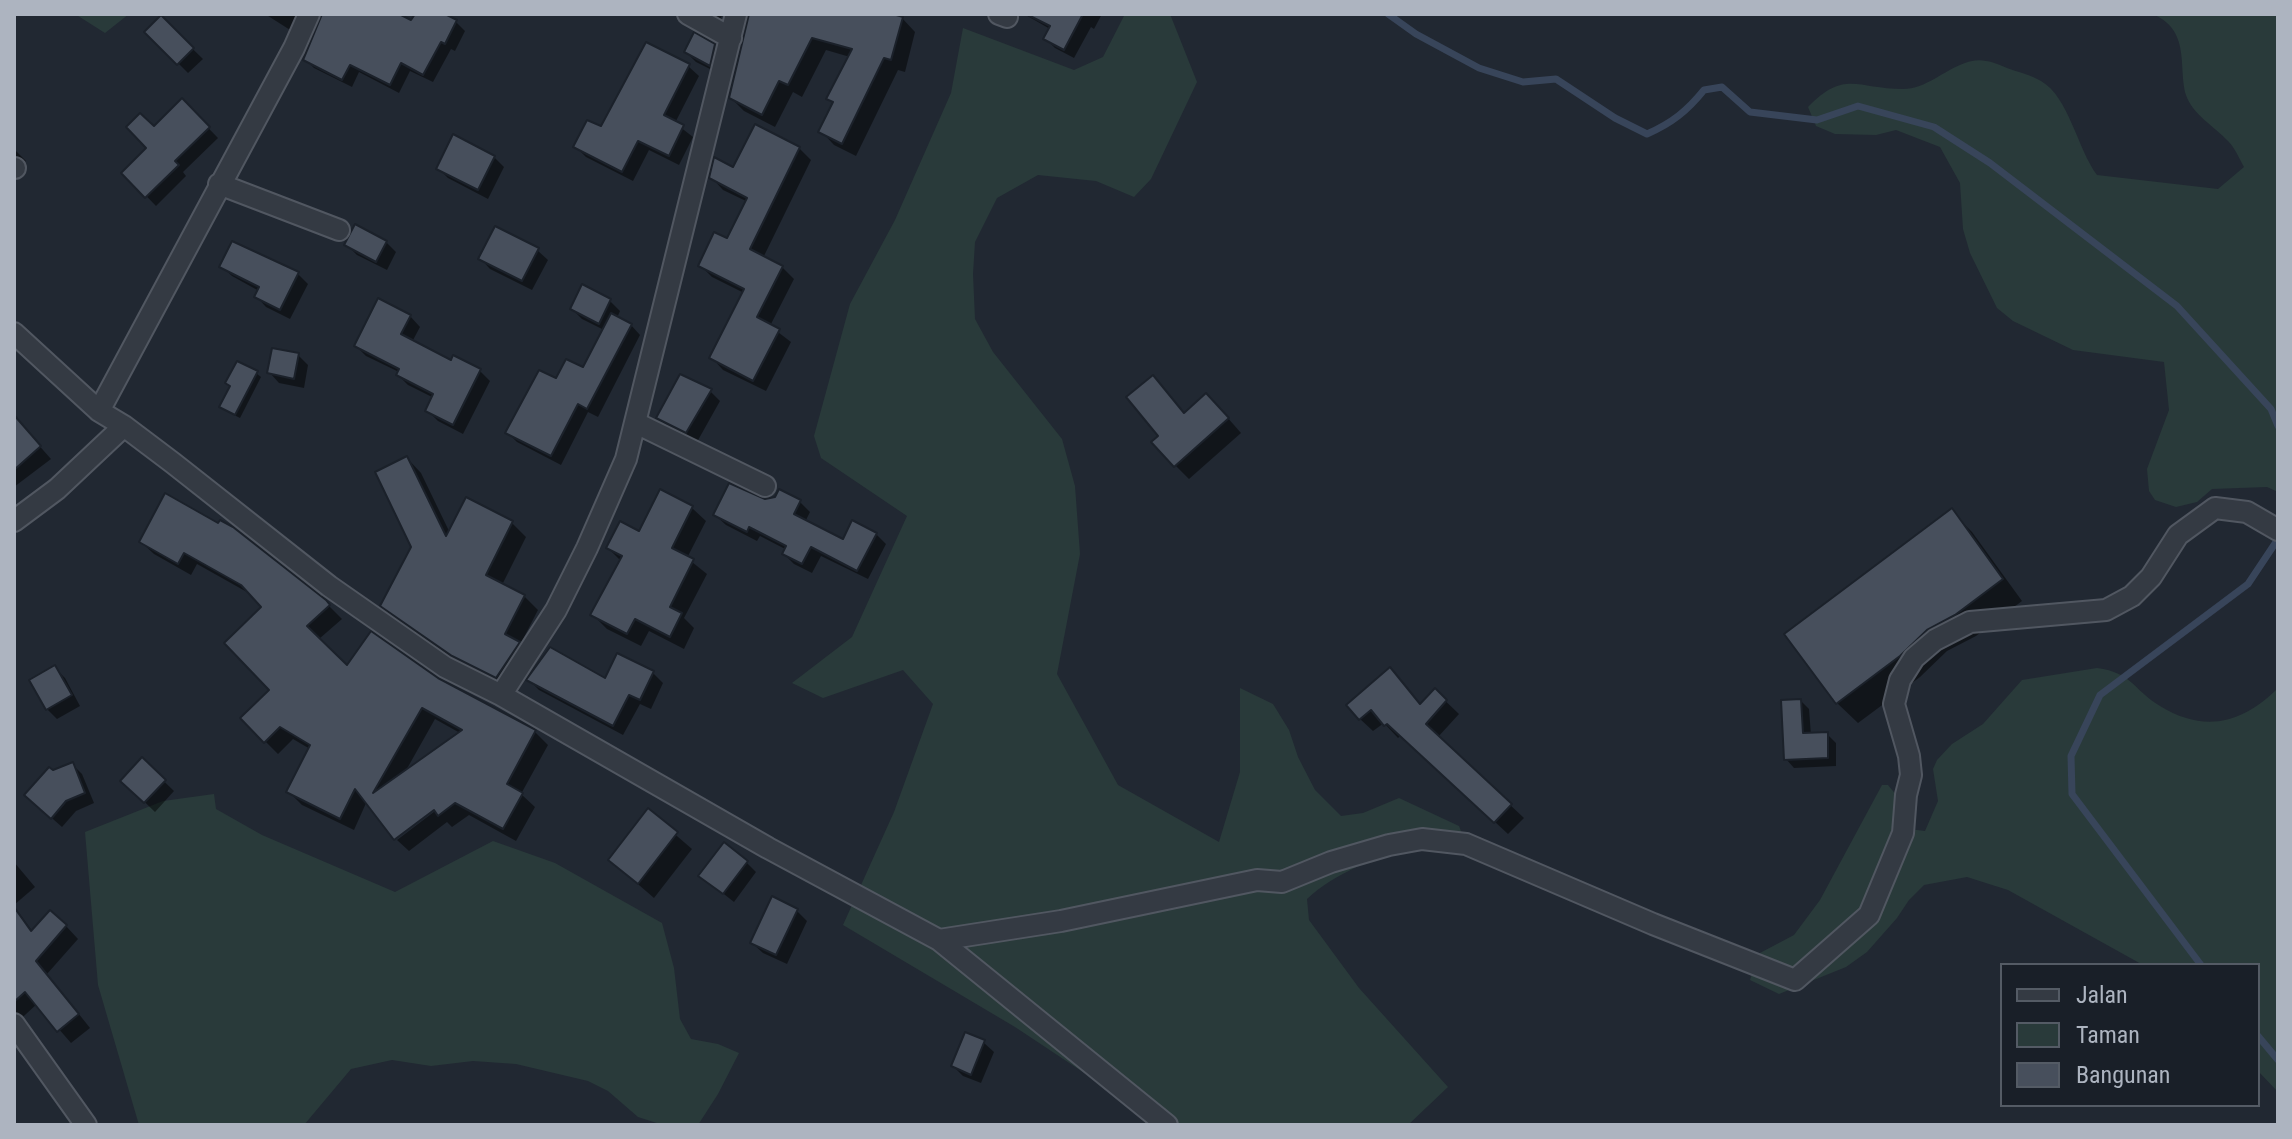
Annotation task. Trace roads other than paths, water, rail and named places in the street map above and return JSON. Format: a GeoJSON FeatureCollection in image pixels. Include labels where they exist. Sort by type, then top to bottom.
{"type":"FeatureCollection","features":[{"type":"Feature","properties":{"kind":"street"},"geometry":{"type":"LineString","coordinates":[[99,411],[294,48],[309,14]]}},
{"type":"Feature","properties":{"kind":"street"},"geometry":{"type":"LineString","coordinates":[[688,14],[731,38]]}},
{"type":"Feature","properties":{"kind":"street"},"geometry":{"type":"LineString","coordinates":[[501,695],[556,610],[626,459],[736,14]]}},
{"type":"Feature","properties":{"kind":"street"},"geometry":{"type":"LineString","coordinates":[[219,184],[339,230]]}},
{"type":"Feature","properties":{"kind":"street"},"geometry":{"type":"LineString","coordinates":[[14,333],[99,411],[124,426],[329,586],[445,667],[501,695],[768,848],[939,940],[1167,1125]]}},
{"type":"Feature","properties":{"kind":"street"},"geometry":{"type":"LineString","coordinates":[[636,423],[765,486]]}},
{"type":"Feature","properties":{"kind":"street"},"geometry":{"type":"LineString","coordinates":[[14,521],[57,489],[124,426]]}},
{"type":"Feature","properties":{"kind":"street"},"geometry":{"type":"LineString","coordinates":[[939,940],[1061,921],[1257,880],[1282,882],[1331,862],[1422,839],[1466,844],[1653,924],[1795,980],[1869,915],[1903,833],[1911,775],[1909,756],[1894,704],[1900,680],[1914,658],[1935,640],[1970,622],[2106,610],[2132,596],[2151,577],[2178,535],[2215,508],[2247,512],[2275,527]]}},
{"type":"Feature","properties":{"kind":"street"},"geometry":{"type":"LineString","coordinates":[[18,1038],[86,1125]]}},
{"type":"Feature","properties":{"kind":"waterway"},"geometry":{"type":"LineString","coordinates":[[1388,14],[1416,34],[1479,68],[1523,82],[1556,79],[1615,118],[1647,134],[1678,116],[1704,90],[1722,87],[1750,112],[1817,120],[1858,106],[1934,127],[1990,163],[2177,306],[2271,409],[2278,426]]}},
{"type":"Feature","properties":{"kind":"waterway"},"geometry":{"type":"LineString","coordinates":[[2199,963],[2072,794],[2071,756],[2100,695],[2248,584],[2278,539]]}},
{"type":"Feature","properties":{"kind":"waterway"},"geometry":{"type":"LineString","coordinates":[[2260,1038],[2278,1060]]}}]}
